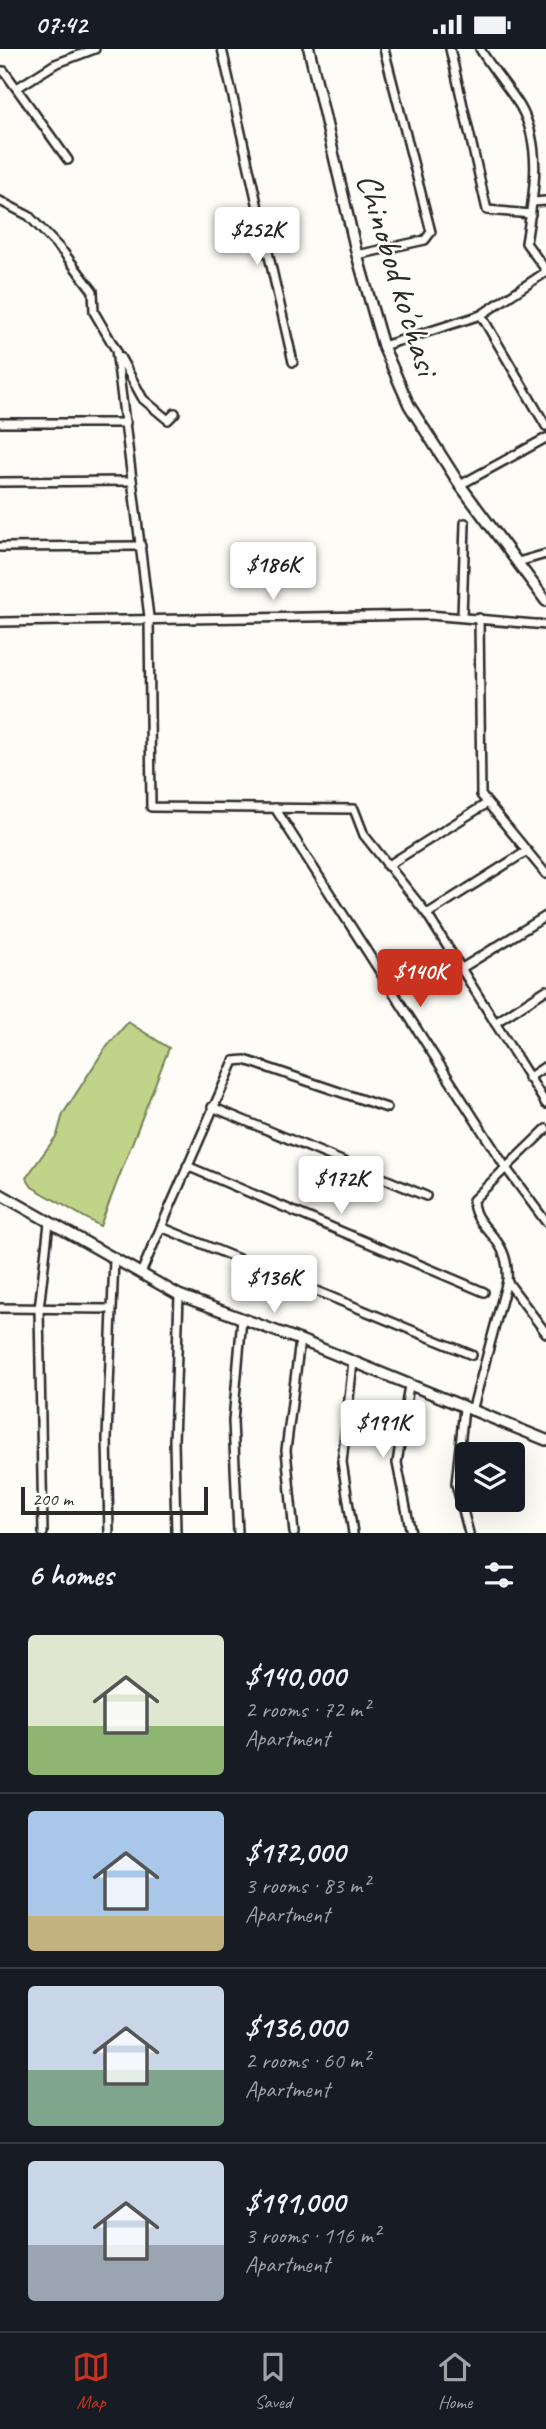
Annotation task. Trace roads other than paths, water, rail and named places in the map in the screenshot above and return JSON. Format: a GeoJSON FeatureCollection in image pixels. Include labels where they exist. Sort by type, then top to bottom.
{"type":"FeatureCollection","features":[{"type":"Feature","properties":{"kind":"street"},"geometry":{"type":"LineString","coordinates":[[17,88],[55,64],[95,49]]}},
{"type":"Feature","properties":{"kind":"street"},"geometry":{"type":"LineString","coordinates":[[222,49],[293,362]]}},
{"type":"Feature","properties":{"kind":"street","name":"Chinobod ko'chasi"},"geometry":{"type":"LineString","coordinates":[[309,49],[383,346],[409,405],[460,485],[546,601]]}},
{"type":"Feature","properties":{"kind":"street"},"geometry":{"type":"LineString","coordinates":[[358,254],[425,240],[431,232],[384,49]]}},
{"type":"Feature","properties":{"kind":"street"},"geometry":{"type":"LineString","coordinates":[[450,49],[487,210],[531,214]]}},
{"type":"Feature","properties":{"kind":"street"},"geometry":{"type":"LineString","coordinates":[[383,346],[481,315],[546,271],[526,243],[533,202],[535,162],[531,134],[520,107],[480,49]]}},
{"type":"Feature","properties":{"kind":"street"},"geometry":{"type":"LineString","coordinates":[[0,71],[4,71],[17,88],[68,160]]}},
{"type":"Feature","properties":{"kind":"street"},"geometry":{"type":"LineString","coordinates":[[0,201],[29,216],[64,253],[93,292],[94,312],[143,399],[167,420],[176,413]]}},
{"type":"Feature","properties":{"kind":"street"},"geometry":{"type":"LineString","coordinates":[[533,202],[546,201]]}},
{"type":"Feature","properties":{"kind":"street"},"geometry":{"type":"LineString","coordinates":[[481,315],[546,426]]}},
{"type":"Feature","properties":{"kind":"street"},"geometry":{"type":"LineString","coordinates":[[116,350],[149,617],[151,807],[352,807],[357,812],[364,835],[428,914],[546,1104]]}},
{"type":"Feature","properties":{"kind":"street"},"geometry":{"type":"LineString","coordinates":[[0,423],[126,423]]}},
{"type":"Feature","properties":{"kind":"street"},"geometry":{"type":"LineString","coordinates":[[460,485],[546,437]]}},
{"type":"Feature","properties":{"kind":"street"},"geometry":{"type":"LineString","coordinates":[[0,482],[132,481]]}},
{"type":"Feature","properties":{"kind":"street"},"geometry":{"type":"LineString","coordinates":[[462,617],[465,523]]}},
{"type":"Feature","properties":{"kind":"street"},"geometry":{"type":"LineString","coordinates":[[0,547],[141,546]]}},
{"type":"Feature","properties":{"kind":"street"},"geometry":{"type":"LineString","coordinates":[[518,562],[546,554]]}},
{"type":"Feature","properties":{"kind":"street"},"geometry":{"type":"LineString","coordinates":[[0,622],[149,617],[462,617],[546,625]]}},
{"type":"Feature","properties":{"kind":"street"},"geometry":{"type":"LineString","coordinates":[[479,618],[478,784],[486,804],[546,874]]}},
{"type":"Feature","properties":{"kind":"street"},"geometry":{"type":"LineString","coordinates":[[387,866],[486,804]]}},
{"type":"Feature","properties":{"kind":"street"},"geometry":{"type":"LineString","coordinates":[[275,808],[506,1168],[546,1222]]}},
{"type":"Feature","properties":{"kind":"street"},"geometry":{"type":"LineString","coordinates":[[428,914],[527,851]]}},
{"type":"Feature","properties":{"kind":"street"},"geometry":{"type":"LineString","coordinates":[[463,968],[546,916]]}},
{"type":"Feature","properties":{"kind":"street"},"geometry":{"type":"LineString","coordinates":[[495,1023],[546,990]]}},
{"type":"Feature","properties":{"kind":"street"},"geometry":{"type":"LineString","coordinates":[[141,1273],[229,1066],[234,1061],[245,1060],[387,1108]]}},
{"type":"Feature","properties":{"kind":"street"},"geometry":{"type":"LineString","coordinates":[[528,1077],[546,1066]]}},
{"type":"Feature","properties":{"kind":"street"},"geometry":{"type":"LineString","coordinates":[[212,1107],[426,1196]]}},
{"type":"Feature","properties":{"kind":"street"},"geometry":{"type":"LineString","coordinates":[[468,1533],[456,1484],[468,1409],[507,1281],[508,1261],[500,1244],[473,1209],[473,1200],[546,1129]]}},
{"type":"Feature","properties":{"kind":"street"},"geometry":{"type":"LineString","coordinates":[[187,1166],[484,1292]]}},
{"type":"Feature","properties":{"kind":"street"},"geometry":{"type":"LineString","coordinates":[[0,1194],[179,1295],[300,1340],[546,1440]]}},
{"type":"Feature","properties":{"kind":"street"},"geometry":{"type":"LineString","coordinates":[[43,1533],[39,1309],[49,1223]]}},
{"type":"Feature","properties":{"kind":"street"},"geometry":{"type":"LineString","coordinates":[[161,1227],[471,1355]]}},
{"type":"Feature","properties":{"kind":"street"},"geometry":{"type":"LineString","coordinates":[[109,1533],[107,1439],[114,1259]]}},
{"type":"Feature","properties":{"kind":"street"},"geometry":{"type":"LineString","coordinates":[[507,1281],[546,1332]]}},
{"type":"Feature","properties":{"kind":"street"},"geometry":{"type":"LineString","coordinates":[[176,1533],[174,1441],[179,1295]]}},
{"type":"Feature","properties":{"kind":"street"},"geometry":{"type":"LineString","coordinates":[[0,1308],[110,1309]]}},
{"type":"Feature","properties":{"kind":"street"},"geometry":{"type":"LineString","coordinates":[[238,1533],[233,1421],[242,1318]]}},
{"type":"Feature","properties":{"kind":"street"},"geometry":{"type":"LineString","coordinates":[[294,1533],[286,1450],[300,1340]]}},
{"type":"Feature","properties":{"kind":"street"},"geometry":{"type":"LineString","coordinates":[[353,1361],[342,1462],[353,1533]]}},
{"type":"Feature","properties":{"kind":"street"},"geometry":{"type":"LineString","coordinates":[[409,1385],[397,1462],[411,1533]]}}]}
